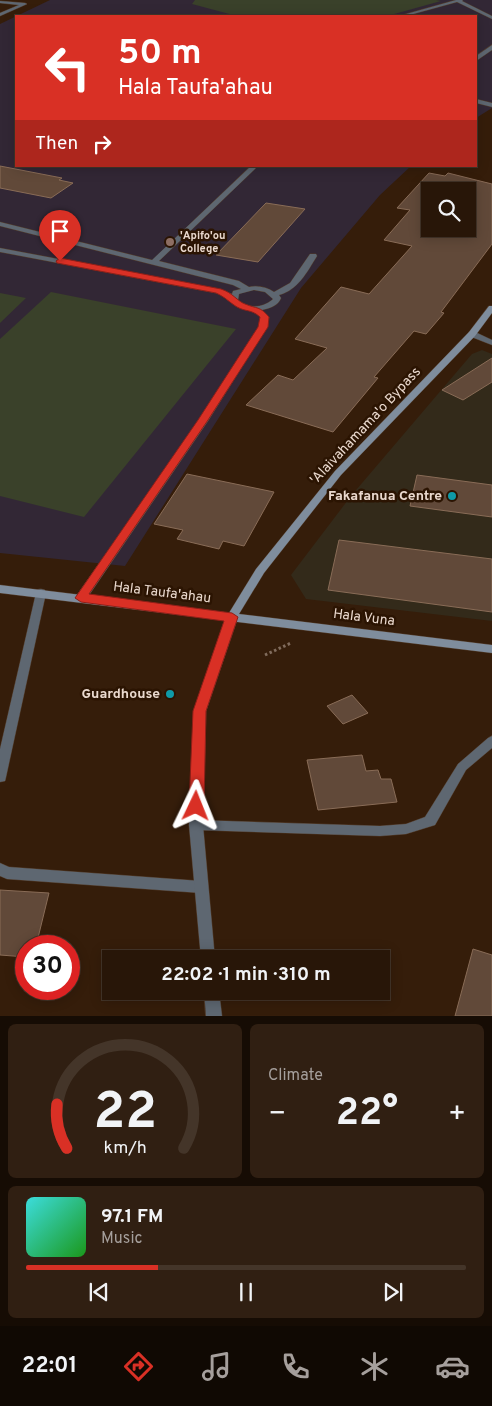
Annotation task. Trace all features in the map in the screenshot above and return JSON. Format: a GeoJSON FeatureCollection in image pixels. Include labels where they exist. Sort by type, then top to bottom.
{"type":"FeatureCollection","features":[{"type":"Feature","properties":{"kind":"main road","name":"'Alaivahamama'o Bypass"},"geometry":{"type":"LineString","coordinates":[[232,617],[260,571],[338,473],[472,334],[492,308]]}},
{"type":"Feature","properties":{"kind":"main road","name":"Hala Taufa'ahau"},"geometry":{"type":"LineString","coordinates":[[0,589],[232,617]]}},
{"type":"Feature","properties":{"kind":"main road","name":"Hala Vuna"},"geometry":{"type":"LineString","coordinates":[[232,617],[492,649]]}},
{"type":"Feature","properties":{"kind":"street"},"geometry":{"type":"LineString","coordinates":[[405,15],[460,0],[492,18]]}},
{"type":"Feature","properties":{"kind":"street"},"geometry":{"type":"LineString","coordinates":[[0,2],[25,4],[0,16]]}},
{"type":"Feature","properties":{"kind":"street"},"geometry":{"type":"LineString","coordinates":[[477,58],[492,48]]}},
{"type":"Feature","properties":{"kind":"street"},"geometry":{"type":"LineString","coordinates":[[477,102],[492,105]]}},
{"type":"Feature","properties":{"kind":"street"},"geometry":{"type":"LineString","coordinates":[[154,262],[254,167]]}},
{"type":"Feature","properties":{"kind":"street"},"geometry":{"type":"LineString","coordinates":[[0,224],[236,283],[247,288],[262,288],[276,294],[284,293],[290,289],[313,256]]}},
{"type":"Feature","properties":{"kind":"street"},"geometry":{"type":"LineString","coordinates":[[0,250],[218,291],[229,295],[242,306],[256,308],[274,304],[277,298],[276,294]]}},
{"type":"Feature","properties":{"kind":"street"},"geometry":{"type":"LineString","coordinates":[[234,300],[236,293],[247,288]]}},
{"type":"Feature","properties":{"kind":"street"},"geometry":{"type":"LineString","coordinates":[[81,598],[203,420],[263,327],[265,317],[256,308]]}},
{"type":"Feature","properties":{"kind":"street"},"geometry":{"type":"LineString","coordinates":[[472,334],[492,343]]}},
{"type":"Feature","properties":{"kind":"street"},"geometry":{"type":"LineString","coordinates":[[0,777],[41,593]]}},
{"type":"Feature","properties":{"kind":"street"},"geometry":{"type":"LineString","coordinates":[[207,950],[196,824],[200,711],[232,617]]}},
{"type":"Feature","properties":{"kind":"street"},"geometry":{"type":"LineString","coordinates":[[196,824],[380,831],[406,829],[430,821],[462,767],[492,741]]}},
{"type":"Feature","properties":{"kind":"street"},"geometry":{"type":"LineString","coordinates":[[0,869],[7,873],[201,887]]}},
{"type":"Feature","properties":{"kind":"street"},"geometry":{"type":"LineString","coordinates":[[212,1000],[214,1016]]}},
{"type":"Feature","properties":{"kind":"shaded area"},"geometry":{"type":"Polygon","coordinates":[[[50,0],[492,0],[492,108],[477,117],[477,15],[19,15],[50,0]]]}},
{"type":"Feature","properties":{"kind":"shaded area","name":"'Apifo'ou College"},"geometry":{"type":"Polygon","coordinates":[[[15,16],[15,167],[410,167],[380,195],[301,288],[125,566],[0,553],[0,24],[15,16]]]}},
{"type":"Feature","properties":{"kind":"shaded area"},"geometry":{"type":"Polygon","coordinates":[[[482,350],[492,354],[492,621],[306,599],[291,575],[351,496],[472,354],[482,350]]]}},
{"type":"Feature","properties":{"kind":"green space"},"geometry":{"type":"Polygon","coordinates":[[[195,0],[441,1],[391,15],[233,15],[192,4],[195,0]]]}},
{"type":"Feature","properties":{"kind":"green space"},"geometry":{"type":"Polygon","coordinates":[[[51,292],[236,329],[84,517],[0,496],[0,339],[51,292]]]}},
{"type":"Feature","properties":{"kind":"green space"},"geometry":{"type":"Polygon","coordinates":[[[0,293],[26,298],[0,323],[0,293]]]}},
{"type":"Feature","properties":{"kind":"building"},"geometry":{"type":"Polygon","coordinates":[[[0,166],[62,178],[59,180],[73,183],[51,198],[0,188],[0,166]]]}},
{"type":"Feature","properties":{"kind":"building"},"geometry":{"type":"Polygon","coordinates":[[[429,173],[445,176],[448,173],[492,184],[492,244],[441,312],[444,313],[426,334],[414,331],[374,377],[378,378],[333,432],[246,405],[278,375],[293,380],[327,348],[295,339],[341,287],[369,294],[412,246],[384,240],[410,210],[397,208],[429,173]]]}},
{"type":"Feature","properties":{"kind":"building"},"geometry":{"type":"Polygon","coordinates":[[[266,203],[305,209],[258,262],[216,255],[266,203]]]}},
{"type":"Feature","properties":{"kind":"building"},"geometry":{"type":"Polygon","coordinates":[[[492,358],[492,382],[463,400],[442,390],[492,358]]]}},
{"type":"Feature","properties":{"kind":"building"},"geometry":{"type":"Polygon","coordinates":[[[187,474],[274,492],[244,546],[223,541],[219,549],[177,539],[183,530],[154,524],[187,474]]]}},
{"type":"Feature","properties":{"kind":"building","name":"Fakafanua Centre"},"geometry":{"type":"Polygon","coordinates":[[[417,475],[492,485],[492,517],[410,506],[417,475]]]}},
{"type":"Feature","properties":{"kind":"building"},"geometry":{"type":"Polygon","coordinates":[[[339,540],[492,559],[492,612],[328,590],[339,540]]]}},
{"type":"Feature","properties":{"kind":"building"},"geometry":{"type":"Polygon","coordinates":[[[352,695],[368,713],[343,724],[327,706],[352,695]]]}},
{"type":"Feature","properties":{"kind":"building"},"geometry":{"type":"Polygon","coordinates":[[[362,755],[366,771],[378,770],[381,779],[391,779],[397,802],[318,810],[307,760],[362,755]]]}},
{"type":"Feature","properties":{"kind":"building"},"geometry":{"type":"Polygon","coordinates":[[[0,890],[49,893],[39,935],[15,935],[15,956],[0,955],[0,890]]]}},
{"type":"Feature","properties":{"kind":"building"},"geometry":{"type":"Polygon","coordinates":[[[473,949],[492,955],[492,1016],[455,1016],[473,949]]]}},
{"type":"Feature","properties":{"kind":"place","name":"'Apifo'ou College"},"geometry":{"type":"Point","coordinates":[170,242]}},
{"type":"Feature","properties":{"kind":"place","name":"Fakafanua Centre"},"geometry":{"type":"Point","coordinates":[452,496]}},
{"type":"Feature","properties":{"kind":"place","name":"Guardhouse"},"geometry":{"type":"Point","coordinates":[170,694]}},
{"type":"Feature","properties":{"kind":"route"},"geometry":{"type":"LineString","coordinates":[[60,261],[218,291],[229,295],[236,304],[248,308],[256,308],[265,317],[263,327],[203,420],[81,598],[232,617],[200,711],[196,806]]}}]}
